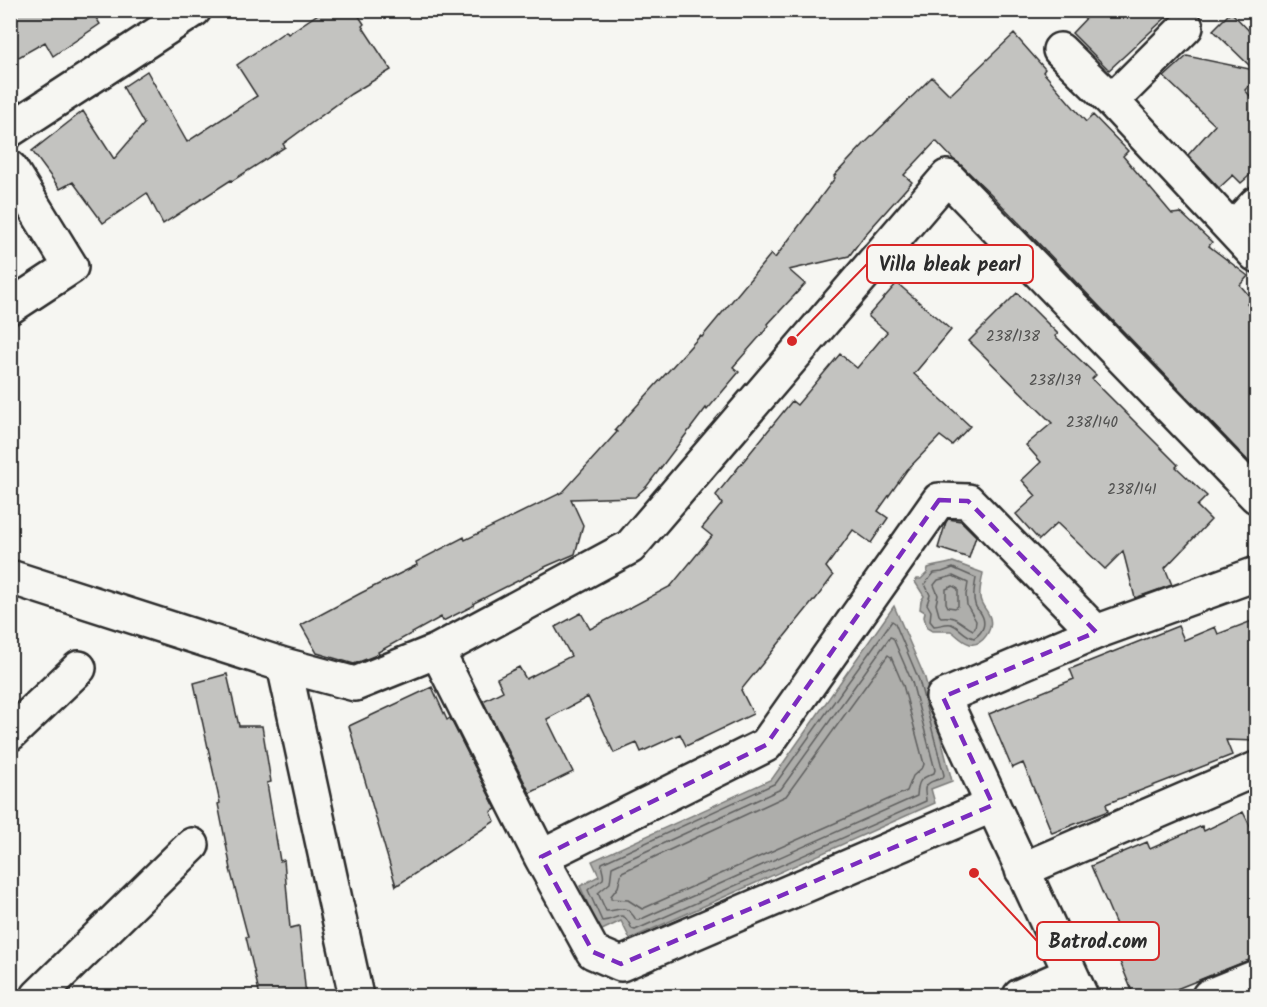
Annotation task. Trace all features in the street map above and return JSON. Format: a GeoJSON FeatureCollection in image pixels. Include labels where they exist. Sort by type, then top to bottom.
{"type":"FeatureCollection","features":[{"type":"Feature","properties":{"kind":"street"},"geometry":{"type":"LineString","coordinates":[[10,130],[194,10]]}},
{"type":"Feature","properties":{"kind":"street"},"geometry":{"type":"LineString","coordinates":[[1112,101],[1186,27]]}},
{"type":"Feature","properties":{"kind":"street"},"geometry":{"type":"LineString","coordinates":[[1060,50],[1112,101],[1257,255]]}},
{"type":"Feature","properties":{"kind":"street"},"geometry":{"type":"LineString","coordinates":[[10,168],[71,267],[10,307]]}},
{"type":"Feature","properties":{"kind":"street"},"geometry":{"type":"LineString","coordinates":[[10,577],[284,664],[355,684],[437,651],[630,547],[947,177],[1257,496]]}},
{"type":"Feature","properties":{"kind":"street"},"geometry":{"type":"LineString","coordinates":[[1233,229],[1257,204]]}},
{"type":"Feature","properties":{"kind":"street"},"geometry":{"type":"LineString","coordinates":[[541,857],[766,745],[939,500],[968,501],[1096,632]]}},
{"type":"Feature","properties":{"kind":"street"},"geometry":{"type":"LineString","coordinates":[[1020,996],[1075,985],[943,697],[1096,632],[1257,574]]}},
{"type":"Feature","properties":{"kind":"street"},"geometry":{"type":"LineString","coordinates":[[437,651],[541,857],[593,952],[621,964],[993,806]]}},
{"type":"Feature","properties":{"kind":"street"},"geometry":{"type":"LineString","coordinates":[[284,664],[356,996]]}},
{"type":"Feature","properties":{"kind":"street"},"geometry":{"type":"LineString","coordinates":[[10,734],[79,668]]}},
{"type":"Feature","properties":{"kind":"street"},"geometry":{"type":"LineString","coordinates":[[1022,870],[1257,769]]}},
{"type":"Feature","properties":{"kind":"street"},"geometry":{"type":"LineString","coordinates":[[38,996],[192,845]]}},
{"type":"Feature","properties":{"kind":"street"},"geometry":{"type":"LineString","coordinates":[[1209,996],[1257,977]]}},
{"type":"Feature","properties":{"kind":"highlighted area"},"geometry":{"type":"Polygon","coordinates":[[[939,500],[968,501],[1096,632],[943,697],[993,805],[621,964],[593,952],[541,857],[766,745],[939,500]]]}},
{"type":"Feature","properties":{"kind":"water"},"geometry":{"type":"Polygon","coordinates":[[[953,562],[983,573],[980,600],[991,622],[986,636],[975,644],[964,642],[951,631],[932,631],[927,628],[925,612],[920,609],[924,596],[915,582],[917,579],[921,579],[927,573],[928,568],[953,562]]]}},
{"type":"Feature","properties":{"kind":"water"},"geometry":{"type":"Polygon","coordinates":[[[894,606],[925,678],[952,781],[931,789],[935,803],[630,939],[621,921],[600,931],[580,886],[599,876],[592,861],[772,779],[894,606]]]}},
{"type":"Feature","properties":{"kind":"building"},"geometry":{"type":"Polygon","coordinates":[[[10,10],[91,10],[100,24],[53,56],[45,42],[10,62],[10,10]]]}},
{"type":"Feature","properties":{"kind":"building"},"geometry":{"type":"Polygon","coordinates":[[[324,10],[355,10],[364,24],[362,26],[391,70],[351,94],[283,144],[285,147],[163,224],[147,193],[103,223],[73,182],[60,189],[32,151],[83,111],[114,159],[144,124],[123,87],[147,71],[187,142],[257,96],[237,65],[286,31],[288,34],[324,10]]]}},
{"type":"Feature","properties":{"kind":"building"},"geometry":{"type":"Polygon","coordinates":[[[1094,10],[1174,10],[1109,70],[1072,33],[1094,10]]]}},
{"type":"Feature","properties":{"kind":"building"},"geometry":{"type":"Polygon","coordinates":[[[1231,12],[1257,39],[1257,77],[1245,90],[1257,104],[1257,169],[1241,183],[1233,175],[1219,188],[1188,155],[1215,125],[1164,77],[1187,56],[1254,70],[1213,30],[1231,12]]]}},
{"type":"Feature","properties":{"kind":"building"},"geometry":{"type":"Polygon","coordinates":[[[1014,34],[1045,69],[1043,72],[1086,122],[1093,115],[1128,151],[1123,156],[1172,214],[1181,213],[1212,242],[1209,246],[1248,276],[1240,285],[1252,299],[1247,304],[1257,315],[1257,470],[992,195],[936,141],[904,175],[912,182],[849,256],[789,270],[805,284],[733,367],[739,372],[707,410],[706,408],[647,486],[635,497],[571,499],[583,525],[575,554],[474,603],[473,606],[443,621],[441,617],[378,652],[379,654],[354,664],[317,653],[301,625],[417,565],[416,562],[464,537],[465,540],[563,492],[617,432],[615,430],[700,336],[702,337],[771,254],[775,258],[835,178],[834,176],[864,144],[932,77],[950,95],[1014,34]]]}},
{"type":"Feature","properties":{"kind":"building"},"geometry":{"type":"Polygon","coordinates":[[[897,283],[951,330],[914,374],[970,426],[952,445],[940,436],[907,470],[878,511],[888,518],[871,543],[853,530],[826,567],[833,576],[741,690],[753,714],[686,746],[680,734],[641,752],[637,743],[614,753],[588,697],[547,719],[573,772],[530,793],[483,701],[503,691],[497,678],[519,667],[526,679],[571,656],[555,627],[581,613],[590,629],[671,586],[712,536],[702,528],[722,504],[716,495],[792,401],[797,405],[840,354],[857,368],[887,332],[868,316],[897,283]]]}},
{"type":"Feature","properties":{"kind":"building"},"geometry":{"type":"Polygon","coordinates":[[[1017,293],[1058,334],[1055,336],[1096,375],[1092,379],[1207,496],[1197,506],[1211,520],[1165,568],[1172,585],[1135,598],[1123,551],[1105,569],[1057,523],[1039,540],[1016,514],[1036,496],[1022,480],[1041,462],[1026,445],[1052,423],[969,341],[1017,293]]]}},
{"type":"Feature","properties":{"kind":"building"},"geometry":{"type":"Polygon","coordinates":[[[948,519],[961,521],[976,536],[969,558],[938,548],[948,519]]]}},
{"type":"Feature","properties":{"kind":"building"},"geometry":{"type":"Polygon","coordinates":[[[1257,619],[1257,741],[1226,740],[1232,755],[1106,804],[1108,811],[1052,833],[1023,763],[1012,768],[989,714],[1074,679],[1070,669],[1178,626],[1184,640],[1215,627],[1218,634],[1257,619]]]}},
{"type":"Feature","properties":{"kind":"building"},"geometry":{"type":"Polygon","coordinates":[[[227,674],[239,726],[262,726],[271,782],[267,783],[280,861],[284,860],[290,928],[299,926],[306,996],[260,996],[246,937],[248,937],[230,869],[218,804],[220,803],[194,683],[227,674]]]}},
{"type":"Feature","properties":{"kind":"building"},"geometry":{"type":"Polygon","coordinates":[[[432,687],[447,720],[450,718],[496,809],[491,812],[495,821],[396,886],[349,726],[432,687]]]}},
{"type":"Feature","properties":{"kind":"building"},"geometry":{"type":"Polygon","coordinates":[[[1243,812],[1257,840],[1257,958],[1159,996],[1134,996],[1116,952],[1126,948],[1091,866],[1147,842],[1150,849],[1202,826],[1204,831],[1243,812]]]}},
{"type":"Feature","properties":{"kind":"place","name":"Villa bleak pearl"},"geometry":{"type":"Point","coordinates":[792,341]}},
{"type":"Feature","properties":{"kind":"place","name":"Batrod.com"},"geometry":{"type":"Point","coordinates":[974,873]}}]}
